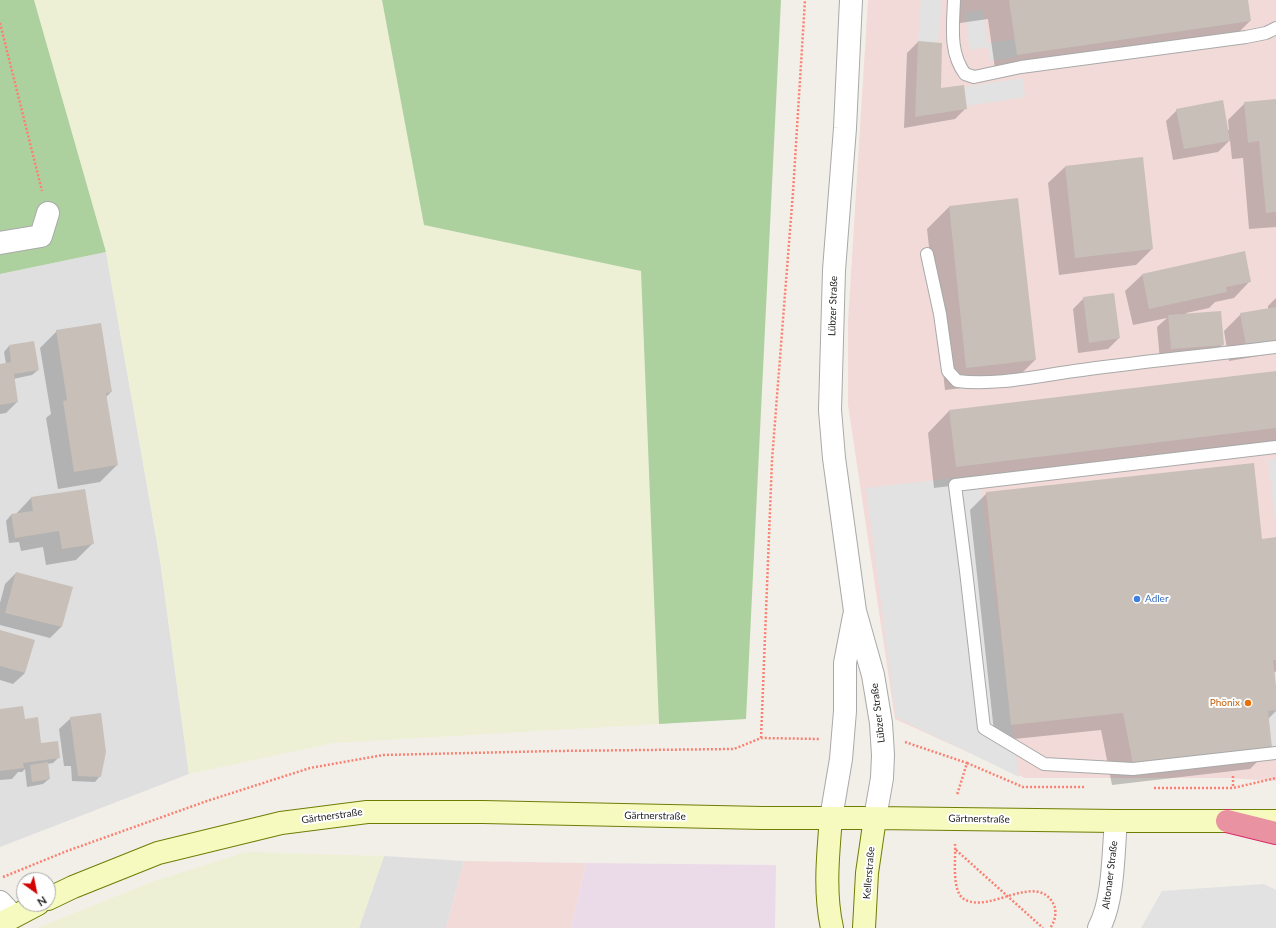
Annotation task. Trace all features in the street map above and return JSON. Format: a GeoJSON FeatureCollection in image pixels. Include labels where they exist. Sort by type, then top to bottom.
{"type":"FeatureCollection","features":[{"type":"Feature","properties":{"kind":"highway"},"geometry":{"type":"LineString","coordinates":[[1227,821],[1276,833]]}},
{"type":"Feature","properties":{"kind":"main road","name":"Gärtnerstraße"},"geometry":{"type":"LineString","coordinates":[[56,895],[73,886],[158,853],[281,823],[367,812],[484,812],[754,818],[1276,821]]}},
{"type":"Feature","properties":{"kind":"main road"},"geometry":{"type":"LineString","coordinates":[[831,818],[827,870],[829,914],[832,928]]}},
{"type":"Feature","properties":{"kind":"main road","name":"Kellerstraße"},"geometry":{"type":"LineString","coordinates":[[864,928],[867,873],[875,818]]}},
{"type":"Feature","properties":{"kind":"main road"},"geometry":{"type":"LineString","coordinates":[[4,914],[16,910]]}},
{"type":"Feature","properties":{"kind":"street","name":"Lübzer Straße"},"geometry":{"type":"LineString","coordinates":[[851,0],[845,128],[834,270],[830,410],[834,458],[855,610],[873,675],[881,723],[883,755],[882,778],[875,818]]}},
{"type":"Feature","properties":{"kind":"street"},"geometry":{"type":"LineString","coordinates":[[0,242],[40,236],[48,213]]}},
{"type":"Feature","properties":{"kind":"street","name":"Lübzer Straße"},"geometry":{"type":"LineString","coordinates":[[831,818],[841,759],[845,711],[845,663],[855,610]]}},
{"type":"Feature","properties":{"kind":"street","name":"Altonaer Straße"},"geometry":{"type":"LineString","coordinates":[[1099,928],[1105,917],[1110,890],[1116,821]]}},
{"type":"Feature","properties":{"kind":"lane"},"geometry":{"type":"LineString","coordinates":[[954,0],[953,42],[956,58],[959,66],[965,74],[974,77],[1021,67],[1246,37],[1266,33],[1276,28]]}},
{"type":"Feature","properties":{"kind":"lane"},"geometry":{"type":"LineString","coordinates":[[927,254],[940,314],[948,371],[958,381],[973,383],[1038,377],[1081,370],[1276,347]]}},
{"type":"Feature","properties":{"kind":"lane"},"geometry":{"type":"LineString","coordinates":[[1276,447],[955,485],[984,728],[1044,764],[1133,769],[1276,753]]}},
{"type":"Feature","properties":{"kind":"path"},"geometry":{"type":"LineString","coordinates":[[761,738],[772,460],[793,192],[805,0]]}},
{"type":"Feature","properties":{"kind":"path"},"geometry":{"type":"LineString","coordinates":[[0,23],[48,213]]}},
{"type":"Feature","properties":{"kind":"path"},"geometry":{"type":"LineString","coordinates":[[0,879],[74,848],[207,801],[310,768],[383,755],[734,749],[761,738],[822,739]]}},
{"type":"Feature","properties":{"kind":"path"},"geometry":{"type":"LineString","coordinates":[[902,741],[967,763],[956,797]]}},
{"type":"Feature","properties":{"kind":"path"},"geometry":{"type":"LineString","coordinates":[[955,844],[956,888],[963,899],[974,902],[1023,892],[1038,892],[1050,898],[1056,910],[1054,924],[1050,928]]}},
{"type":"Feature","properties":{"kind":"path"},"geometry":{"type":"LineString","coordinates":[[956,850],[1043,928]]}},
{"type":"Feature","properties":{"kind":"shaded area"},"geometry":{"type":"Polygon","coordinates":[[[868,0],[1276,0],[1276,781],[1227,778],[1025,778],[895,719],[848,405],[848,321],[868,0]]]}},
{"type":"Feature","properties":{"kind":"shaded area"},"geometry":{"type":"Polygon","coordinates":[[[921,0],[942,0],[938,43],[918,41],[921,0]]]}},
{"type":"Feature","properties":{"kind":"shaded area"},"geometry":{"type":"Polygon","coordinates":[[[983,10],[988,43],[1015,39],[1018,57],[990,61],[988,47],[970,50],[965,13],[983,10]]]}},
{"type":"Feature","properties":{"kind":"shaded area"},"geometry":{"type":"Polygon","coordinates":[[[1022,78],[1025,97],[967,106],[964,87],[1022,78]]]}},
{"type":"Feature","properties":{"kind":"shaded area"},"geometry":{"type":"Polygon","coordinates":[[[106,252],[160,560],[189,774],[0,847],[0,274],[106,252]]]}},
{"type":"Feature","properties":{"kind":"shaded area"},"geometry":{"type":"Polygon","coordinates":[[[1276,459],[1276,529],[1268,460],[1276,459]]]}},
{"type":"Feature","properties":{"kind":"shaded area"},"geometry":{"type":"Polygon","coordinates":[[[979,475],[1019,777],[896,717],[866,488],[979,475]]]}},
{"type":"Feature","properties":{"kind":"shaded area"},"geometry":{"type":"Polygon","coordinates":[[[1276,710],[1276,751],[1272,748],[1268,711],[1276,710]]]}},
{"type":"Feature","properties":{"kind":"shaded area"},"geometry":{"type":"Polygon","coordinates":[[[384,856],[464,861],[446,928],[359,928],[384,856]]]}},
{"type":"Feature","properties":{"kind":"shaded area"},"geometry":{"type":"Polygon","coordinates":[[[464,861],[586,863],[571,928],[446,928],[464,861]]]}},
{"type":"Feature","properties":{"kind":"shaded area"},"geometry":{"type":"Polygon","coordinates":[[[586,863],[776,865],[775,928],[571,928],[586,863]]]}},
{"type":"Feature","properties":{"kind":"shaded area"},"geometry":{"type":"Polygon","coordinates":[[[1264,884],[1276,890],[1276,928],[1141,928],[1162,891],[1264,884]]]}},
{"type":"Feature","properties":{"kind":"green space"},"geometry":{"type":"Polygon","coordinates":[[[0,0],[34,0],[106,252],[0,274],[0,0]]]}},
{"type":"Feature","properties":{"kind":"green space"},"geometry":{"type":"Polygon","coordinates":[[[34,0],[382,0],[424,225],[641,271],[659,724],[333,743],[189,774],[160,559],[106,252],[34,0]]]}},
{"type":"Feature","properties":{"kind":"green space"},"geometry":{"type":"Polygon","coordinates":[[[382,0],[781,0],[746,719],[659,724],[641,271],[424,225],[382,0]]]}},
{"type":"Feature","properties":{"kind":"green space"},"geometry":{"type":"Polygon","coordinates":[[[246,852],[384,856],[359,928],[37,928],[154,881],[246,852]]]}},
{"type":"Feature","properties":{"kind":"building"},"geometry":{"type":"Polygon","coordinates":[[[1009,0],[1248,0],[1251,21],[1017,55],[1009,0]]]}},
{"type":"Feature","properties":{"kind":"building"},"geometry":{"type":"Polygon","coordinates":[[[918,41],[942,43],[941,88],[964,85],[967,109],[915,117],[918,41]]]}},
{"type":"Feature","properties":{"kind":"building"},"geometry":{"type":"Polygon","coordinates":[[[1276,99],[1276,212],[1266,213],[1259,141],[1248,143],[1244,102],[1276,99]]]}},
{"type":"Feature","properties":{"kind":"building"},"geometry":{"type":"Polygon","coordinates":[[[1223,100],[1230,141],[1184,149],[1176,109],[1223,100]]]}},
{"type":"Feature","properties":{"kind":"building"},"geometry":{"type":"Polygon","coordinates":[[[1143,157],[1153,249],[1075,258],[1065,166],[1143,157]]]}},
{"type":"Feature","properties":{"kind":"building"},"geometry":{"type":"Polygon","coordinates":[[[1018,198],[1036,360],[966,368],[949,206],[1018,198]]]}},
{"type":"Feature","properties":{"kind":"building"},"geometry":{"type":"Polygon","coordinates":[[[1245,251],[1251,282],[1226,287],[1227,292],[1149,309],[1142,274],[1245,251]]]}},
{"type":"Feature","properties":{"kind":"building"},"geometry":{"type":"Polygon","coordinates":[[[1114,293],[1120,338],[1089,343],[1083,297],[1114,293]]]}},
{"type":"Feature","properties":{"kind":"building"},"geometry":{"type":"Polygon","coordinates":[[[1276,307],[1276,340],[1246,345],[1240,313],[1276,307]]]}},
{"type":"Feature","properties":{"kind":"building"},"geometry":{"type":"Polygon","coordinates":[[[1221,311],[1224,345],[1171,349],[1168,315],[1221,311]]]}},
{"type":"Feature","properties":{"kind":"building"},"geometry":{"type":"Polygon","coordinates":[[[101,323],[112,392],[106,393],[118,465],[74,472],[63,401],[67,400],[56,330],[101,323]]]}},
{"type":"Feature","properties":{"kind":"building"},"geometry":{"type":"Polygon","coordinates":[[[34,341],[39,370],[14,374],[18,402],[0,405],[0,364],[11,362],[9,345],[34,341]]]}},
{"type":"Feature","properties":{"kind":"building"},"geometry":{"type":"Polygon","coordinates":[[[1276,371],[1276,428],[956,467],[949,410],[1276,371]]]}},
{"type":"Feature","properties":{"kind":"building","name":"Adler"},"geometry":{"type":"Polygon","coordinates":[[[1254,463],[1262,539],[1276,537],[1276,660],[1273,660],[1276,686],[1276,710],[1268,711],[1272,748],[1133,764],[1123,713],[1011,725],[986,492],[1254,463]]]}},
{"type":"Feature","properties":{"kind":"building"},"geometry":{"type":"Polygon","coordinates":[[[85,489],[94,544],[62,549],[59,531],[15,538],[11,514],[33,511],[31,497],[85,489]]]}},
{"type":"Feature","properties":{"kind":"building"},"geometry":{"type":"Polygon","coordinates":[[[16,572],[73,587],[62,627],[5,613],[16,572]]]}},
{"type":"Feature","properties":{"kind":"building"},"geometry":{"type":"Polygon","coordinates":[[[0,630],[35,640],[25,673],[0,666],[0,630]]]}},
{"type":"Feature","properties":{"kind":"building"},"geometry":{"type":"Polygon","coordinates":[[[23,706],[25,719],[38,717],[41,743],[58,741],[60,758],[23,763],[24,768],[0,771],[0,709],[23,706]]]}},
{"type":"Feature","properties":{"kind":"building"},"geometry":{"type":"Polygon","coordinates":[[[101,713],[106,752],[101,777],[78,776],[70,717],[101,713]]]}},
{"type":"Feature","properties":{"kind":"building"},"geometry":{"type":"Polygon","coordinates":[[[48,762],[50,779],[32,782],[30,765],[48,762]]]}},
{"type":"Feature","properties":{"kind":"place","name":"Adler"},"geometry":{"type":"Point","coordinates":[1137,599]}},
{"type":"Feature","properties":{"kind":"place","name":"Phönix"},"geometry":{"type":"Point","coordinates":[1248,703]}}]}
